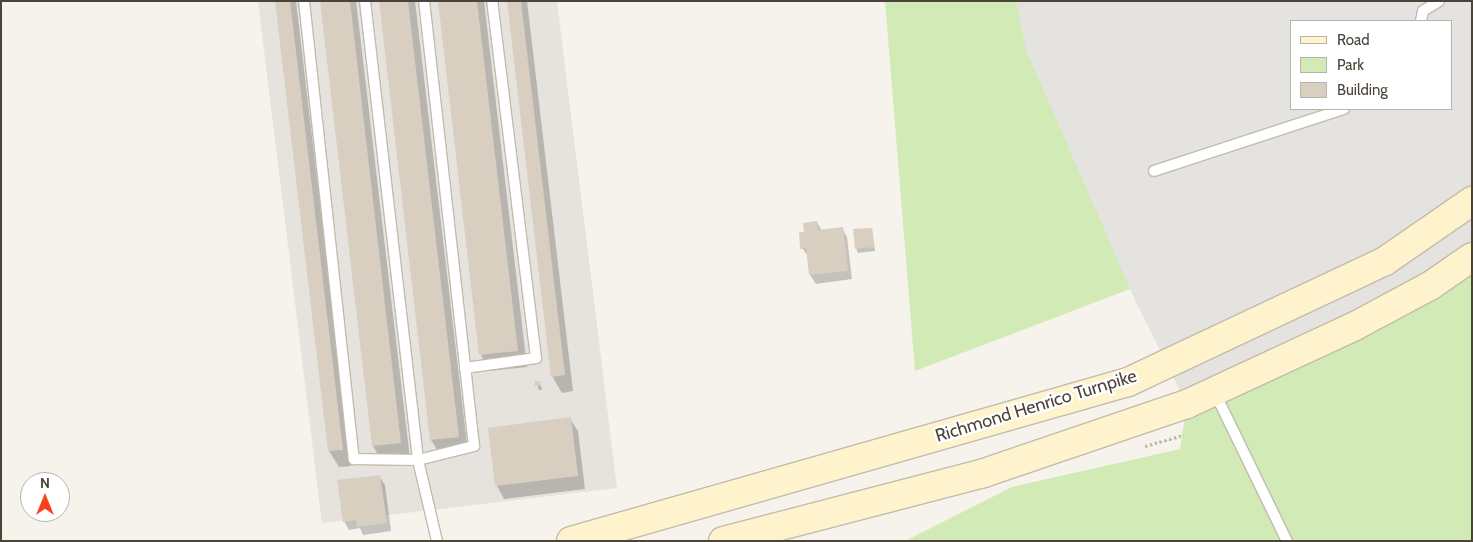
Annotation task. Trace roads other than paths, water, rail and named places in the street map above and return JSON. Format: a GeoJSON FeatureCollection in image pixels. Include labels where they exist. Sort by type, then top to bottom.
{"type":"FeatureCollection","features":[{"type":"Feature","properties":{"kind":"main road","name":"Richmond Henrico Turnpike"},"geometry":{"type":"LineString","coordinates":[[571,541],[1128,382],[1385,261],[1472,201]]}},
{"type":"Feature","properties":{"kind":"main road"},"geometry":{"type":"LineString","coordinates":[[723,541],[984,473],[1187,404],[1355,326],[1430,286],[1472,257]]}},
{"type":"Feature","properties":{"kind":"lane"},"geometry":{"type":"LineString","coordinates":[[304,1],[354,459],[418,460],[474,446],[424,1]]}},
{"type":"Feature","properties":{"kind":"lane"},"geometry":{"type":"LineString","coordinates":[[365,1],[418,460],[437,541]]}},
{"type":"Feature","properties":{"kind":"lane"},"geometry":{"type":"LineString","coordinates":[[465,368],[536,358],[492,1]]}},
{"type":"Feature","properties":{"kind":"lane"},"geometry":{"type":"LineString","coordinates":[[1421,20],[1423,11],[1439,1]]}},
{"type":"Feature","properties":{"kind":"lane"},"geometry":{"type":"LineString","coordinates":[[1154,171],[1341,110]]}},
{"type":"Feature","properties":{"kind":"lane"},"geometry":{"type":"LineString","coordinates":[[1214,390],[1287,541]]}}]}
